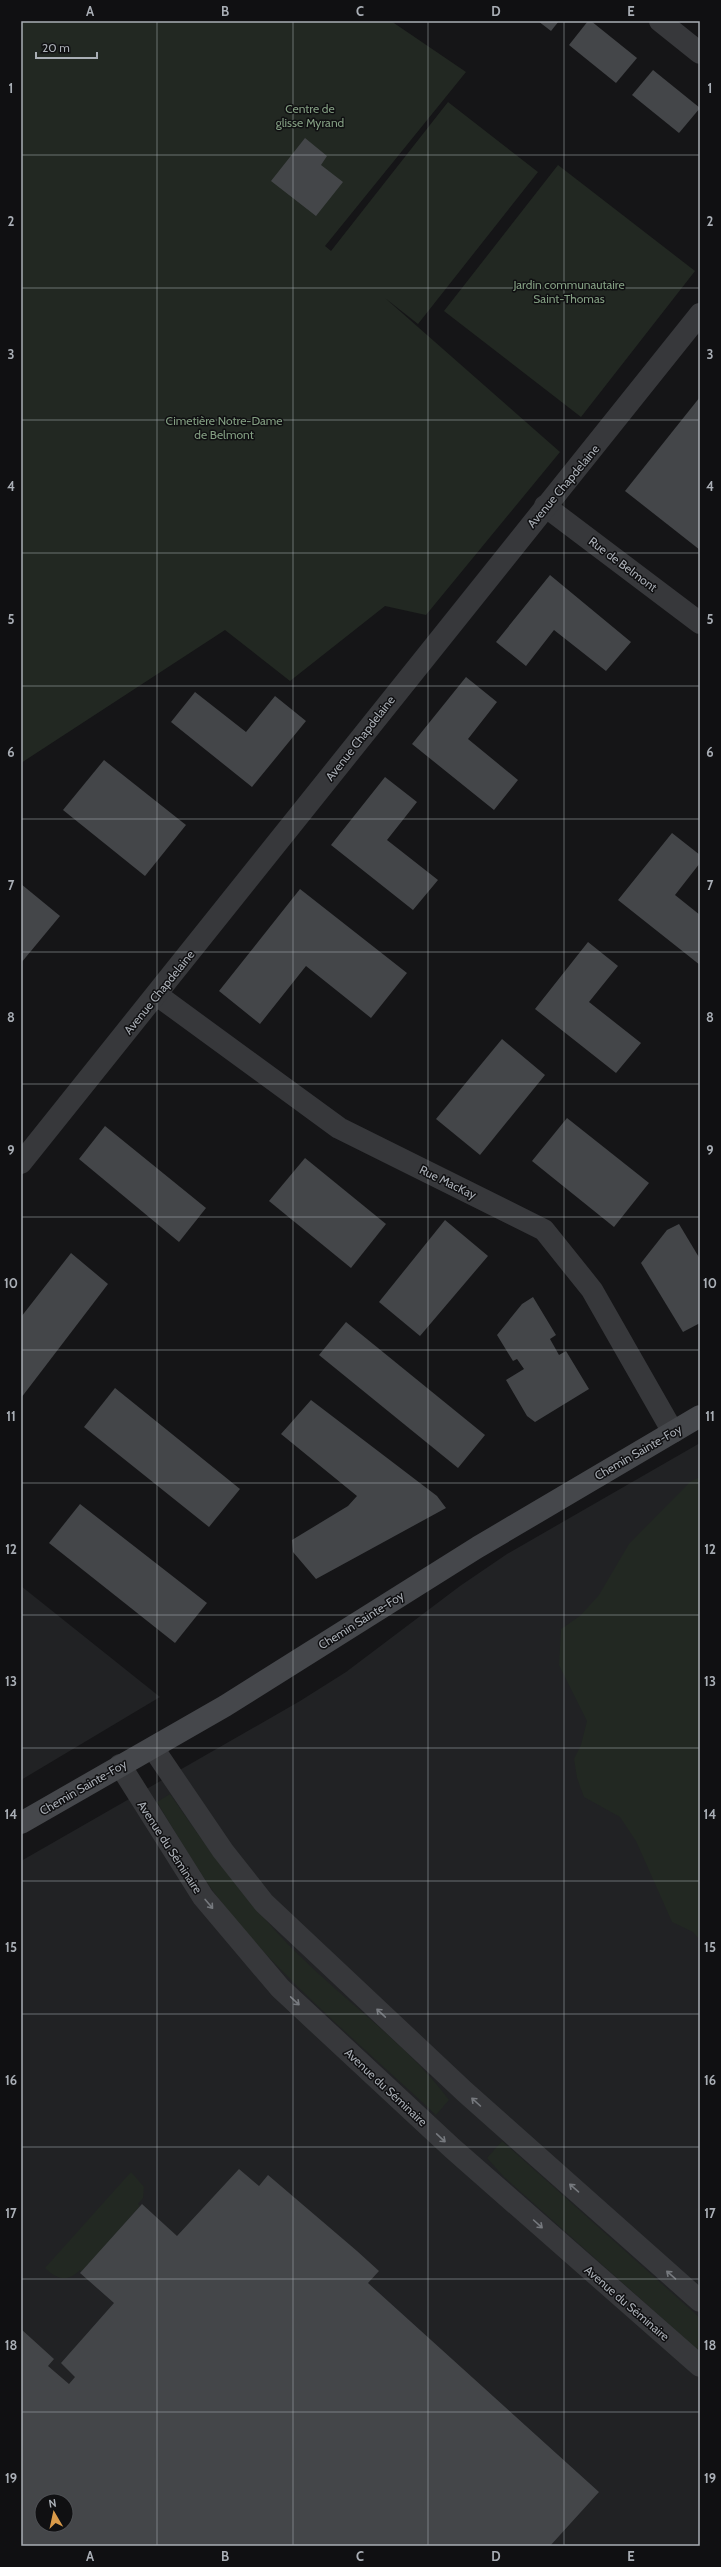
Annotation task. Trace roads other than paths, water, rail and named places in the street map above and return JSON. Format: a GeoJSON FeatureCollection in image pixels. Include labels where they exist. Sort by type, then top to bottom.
{"type":"FeatureCollection","features":[{"type":"Feature","properties":{"kind":"main road","name":"Chemin Sainte-Foy"},"geometry":{"type":"LineString","coordinates":[[21,1823],[225,1706],[502,1532],[700,1416]]}},
{"type":"Feature","properties":{"kind":"street"},"geometry":{"type":"LineString","coordinates":[[660,21],[700,54]]}},
{"type":"Feature","properties":{"kind":"street","name":"Avenue Chapdelaine"},"geometry":{"type":"LineString","coordinates":[[21,1163],[157,995],[545,506],[700,314]]}},
{"type":"Feature","properties":{"kind":"street","name":"Rue de Belmont"},"geometry":{"type":"LineString","coordinates":[[545,506],[700,623]]}},
{"type":"Feature","properties":{"kind":"street","name":"Rue MacKay"},"geometry":{"type":"LineString","coordinates":[[157,995],[339,1128],[544,1230],[592,1290],[673,1432]]}},
{"type":"Feature","properties":{"kind":"street"},"geometry":{"type":"LineString","coordinates":[[153,1748],[223,1851],[264,1903],[480,2106],[700,2301]]}},
{"type":"Feature","properties":{"kind":"street","name":"Avenue du Séminaire"},"geometry":{"type":"LineString","coordinates":[[120,1765],[203,1897],[280,1988],[457,2153],[700,2366]]}},
{"type":"Feature","properties":{"kind":"park label","name":"Centre de glisse Myrand"},"geometry":{"type":"Point","coordinates":[310,115]}},
{"type":"Feature","properties":{"kind":"park label","name":"Jardin communautaire Saint-Thomas"},"geometry":{"type":"Point","coordinates":[569,291]}},
{"type":"Feature","properties":{"kind":"park label","name":"Cimetière Notre-Dame de Belmont"},"geometry":{"type":"Point","coordinates":[224,427]}}]}
